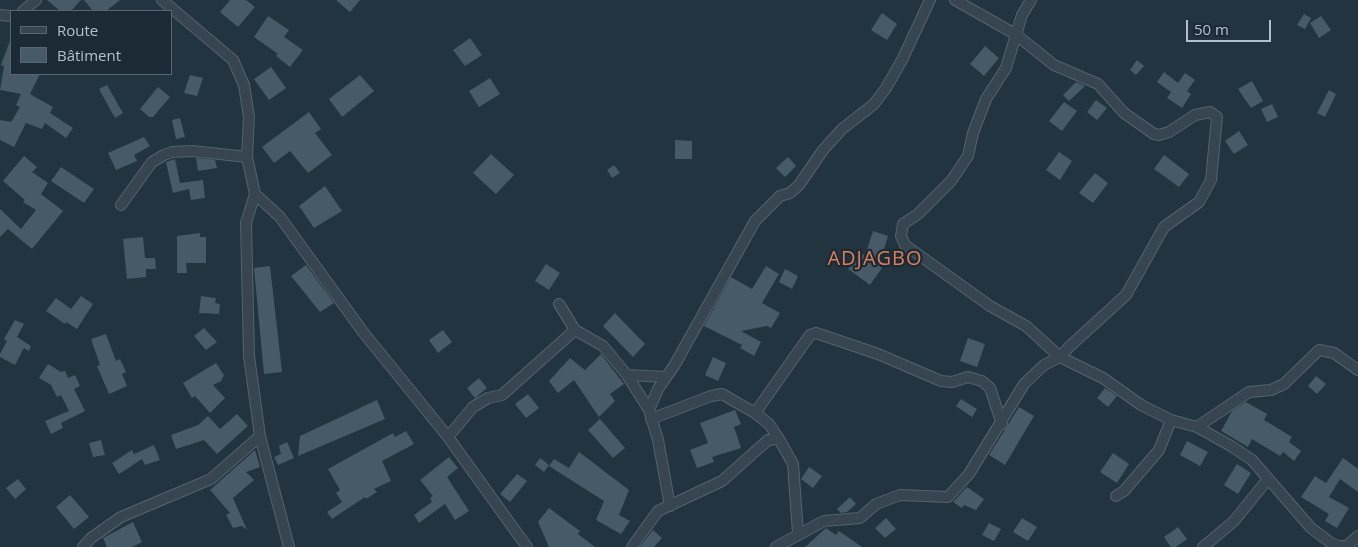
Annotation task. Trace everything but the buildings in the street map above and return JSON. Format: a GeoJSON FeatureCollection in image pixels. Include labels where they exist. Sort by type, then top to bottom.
{"type":"FeatureCollection","features":[{"type":"Feature","properties":{"kind":"street"},"geometry":{"type":"LineString","coordinates":[[23,10],[36,0]]}},
{"type":"Feature","properties":{"kind":"street"},"geometry":{"type":"LineString","coordinates":[[162,0],[233,60],[244,85],[248,109],[247,157],[255,194],[246,223],[249,356],[260,436],[289,547]]}},
{"type":"Feature","properties":{"kind":"street"},"geometry":{"type":"LineString","coordinates":[[650,414],[666,376],[755,221],[780,196],[790,193],[798,185],[823,150],[842,129],[874,104],[898,67],[930,0]]}},
{"type":"Feature","properties":{"kind":"street"},"geometry":{"type":"LineString","coordinates":[[776,547],[798,533],[824,521],[860,518],[876,504],[900,494],[948,497],[969,474],[1002,424],[1024,384],[1044,365],[1060,357],[1126,295],[1164,228],[1199,202],[1211,180],[1217,118],[1210,112],[1195,115],[1168,132],[1159,135],[1154,134],[1124,113],[1098,84],[1054,65],[1015,34],[955,0]]}},
{"type":"Feature","properties":{"kind":"street"},"geometry":{"type":"LineString","coordinates":[[1031,0],[1022,15],[1015,34],[1006,68],[986,99],[973,133],[968,156],[952,181],[918,214],[903,224],[901,236],[905,245],[959,285],[1026,326],[1060,357],[1103,378],[1141,405],[1171,420],[1197,427],[1252,460],[1311,528],[1331,543],[1347,546],[1358,536]]}},
{"type":"Feature","properties":{"kind":"street"},"geometry":{"type":"LineString","coordinates":[[121,205],[152,162],[164,154],[192,151],[247,157]]}},
{"type":"Feature","properties":{"kind":"street"},"geometry":{"type":"LineString","coordinates":[[255,194],[280,217],[363,332],[448,437],[527,547]]}},
{"type":"Feature","properties":{"kind":"street"},"geometry":{"type":"LineString","coordinates":[[559,304],[575,330],[603,346],[627,375],[650,414],[658,440],[670,506]]}},
{"type":"Feature","properties":{"kind":"street"},"geometry":{"type":"LineString","coordinates":[[448,437],[473,407],[488,398],[502,395],[575,330]]}},
{"type":"Feature","properties":{"kind":"street"},"geometry":{"type":"LineString","coordinates":[[755,413],[810,335],[816,333],[878,354],[941,381],[952,382],[968,378],[982,381],[990,388],[1002,424]]}},
{"type":"Feature","properties":{"kind":"street"},"geometry":{"type":"LineString","coordinates":[[1197,427],[1248,392],[1271,390],[1284,384],[1320,350],[1334,353],[1358,370]]}},
{"type":"Feature","properties":{"kind":"street"},"geometry":{"type":"LineString","coordinates":[[627,375],[666,376]]}},
{"type":"Feature","properties":{"kind":"street"},"geometry":{"type":"LineString","coordinates":[[650,414],[722,394],[755,413],[769,424],[780,439],[793,464],[798,533]]}},
{"type":"Feature","properties":{"kind":"street"},"geometry":{"type":"LineString","coordinates":[[1116,496],[1124,491],[1159,450],[1171,420]]}},
{"type":"Feature","properties":{"kind":"street"},"geometry":{"type":"LineString","coordinates":[[83,547],[91,538],[121,517],[211,479],[260,436]]}},
{"type":"Feature","properties":{"kind":"street"},"geometry":{"type":"LineString","coordinates":[[632,547],[650,519],[658,511],[722,481],[768,440],[780,439]]}},
{"type":"Feature","properties":{"kind":"street"},"geometry":{"type":"LineString","coordinates":[[1203,547],[1234,521],[1268,479]]}},
{"type":"Feature","properties":{"kind":"district","name":"ADJAGBO"},"geometry":{"type":"Point","coordinates":[875,259]}}]}
